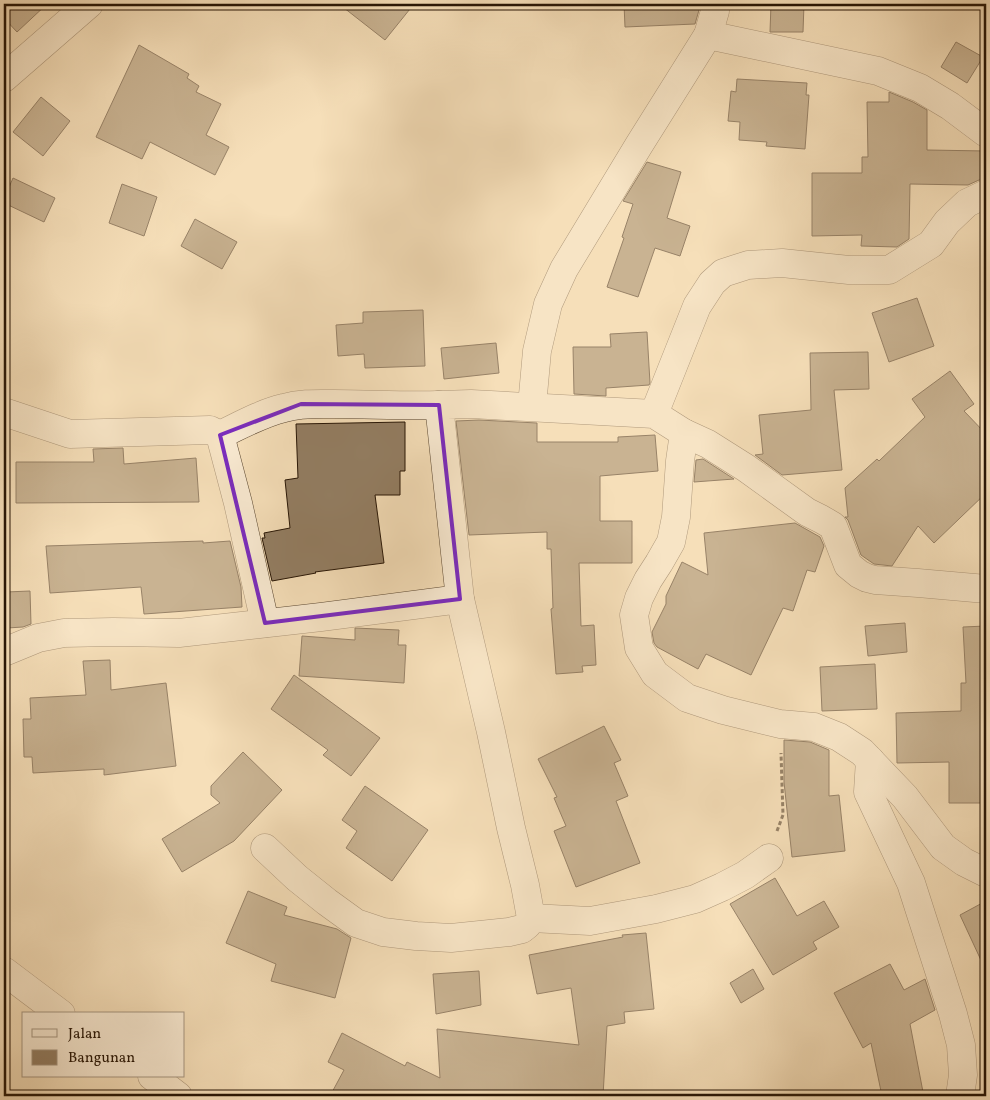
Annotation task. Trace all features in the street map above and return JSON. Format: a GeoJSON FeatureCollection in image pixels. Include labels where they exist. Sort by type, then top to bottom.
{"type":"FeatureCollection","features":[{"type":"Feature","properties":{"kind":"street"},"geometry":{"type":"LineString","coordinates":[[4,78],[89,4]]}},
{"type":"Feature","properties":{"kind":"street"},"geometry":{"type":"LineString","coordinates":[[532,406],[539,342],[548,304],[564,268],[638,145],[708,35],[715,11],[714,4]]}},
{"type":"Feature","properties":{"kind":"street"},"geometry":{"type":"LineString","coordinates":[[708,35],[878,71],[920,88],[950,106],[986,133]]}},
{"type":"Feature","properties":{"kind":"street"},"geometry":{"type":"LineString","coordinates":[[654,414],[697,306],[712,283],[723,273],[748,265],[782,263],[849,270],[889,270],[931,244],[947,222],[967,203],[986,194]]}},
{"type":"Feature","properties":{"kind":"street"},"geometry":{"type":"LineString","coordinates":[[220,435],[283,408],[301,404],[404,406],[471,404],[654,414],[684,433],[708,444],[746,468],[807,512],[833,526],[848,565],[859,574],[875,580],[986,589]]}},
{"type":"Feature","properties":{"kind":"street"},"geometry":{"type":"LineString","coordinates":[[265,848],[297,878],[356,923],[383,932],[451,938],[522,929],[531,918],[460,599],[439,405]]}},
{"type":"Feature","properties":{"kind":"street"},"geometry":{"type":"LineString","coordinates":[[4,412],[70,434],[210,430],[220,435],[238,503],[265,623]]}},
{"type":"Feature","properties":{"kind":"street"},"geometry":{"type":"LineString","coordinates":[[684,433],[676,518],[671,542],[648,580],[639,598],[634,615],[639,648],[655,674],[687,698],[723,710],[780,724],[814,728],[839,737],[862,752],[905,796],[943,847],[964,862],[986,873]]}},
{"type":"Feature","properties":{"kind":"street"},"geometry":{"type":"LineString","coordinates":[[4,652],[38,638],[64,633],[179,633],[460,599]]}},
{"type":"Feature","properties":{"kind":"street"},"geometry":{"type":"LineString","coordinates":[[870,760],[868,792],[911,884],[953,1014],[961,1045],[963,1075],[960,1096]]}},
{"type":"Feature","properties":{"kind":"street"},"geometry":{"type":"LineString","coordinates":[[531,918],[590,921],[656,909],[694,899],[722,887],[745,875],[769,858]]}},
{"type":"Feature","properties":{"kind":"street"},"geometry":{"type":"LineString","coordinates":[[4,971],[58,1012]]}},
{"type":"Feature","properties":{"kind":"street"},"geometry":{"type":"LineString","coordinates":[[155,1078],[178,1096]]}},
{"type":"Feature","properties":{"kind":"path"},"geometry":{"type":"LineString","coordinates":[[769,858],[782,815],[780,724]]}},
{"type":"Feature","properties":{"kind":"highlighted area"},"geometry":{"type":"Polygon","coordinates":[[[301,404],[439,405],[460,599],[265,623],[220,435],[301,404]]]}},
{"type":"Feature","properties":{"kind":"building"},"geometry":{"type":"Polygon","coordinates":[[[4,4],[47,4],[17,32],[4,18],[4,4]]]}},
{"type":"Feature","properties":{"kind":"building"},"geometry":{"type":"Polygon","coordinates":[[[339,4],[414,4],[385,40],[339,4]]]}},
{"type":"Feature","properties":{"kind":"building"},"geometry":{"type":"Polygon","coordinates":[[[624,4],[699,4],[699,10],[695,24],[625,27],[624,4]]]}},
{"type":"Feature","properties":{"kind":"building"},"geometry":{"type":"Polygon","coordinates":[[[771,4],[804,4],[803,32],[770,32],[771,4]]]}},
{"type":"Feature","properties":{"kind":"building"},"geometry":{"type":"Polygon","coordinates":[[[956,42],[983,57],[967,83],[941,67],[956,42]]]}},
{"type":"Feature","properties":{"kind":"building"},"geometry":{"type":"Polygon","coordinates":[[[139,45],[189,74],[187,78],[199,86],[196,92],[221,104],[206,135],[229,147],[215,175],[150,142],[142,159],[96,137],[139,45]]]}},
{"type":"Feature","properties":{"kind":"building"},"geometry":{"type":"Polygon","coordinates":[[[737,79],[807,83],[806,95],[809,95],[805,149],[766,146],[767,142],[739,140],[740,122],[728,121],[731,91],[736,92],[737,79]]]}},
{"type":"Feature","properties":{"kind":"building"},"geometry":{"type":"Polygon","coordinates":[[[889,92],[927,110],[927,150],[986,151],[986,179],[968,185],[910,184],[909,239],[897,247],[861,246],[862,235],[812,236],[812,173],[862,173],[862,157],[868,157],[867,102],[889,102],[889,92]]]}},
{"type":"Feature","properties":{"kind":"building"},"geometry":{"type":"Polygon","coordinates":[[[41,97],[70,121],[43,156],[13,132],[41,97]]]}},
{"type":"Feature","properties":{"kind":"building"},"geometry":{"type":"Polygon","coordinates":[[[647,162],[681,172],[667,218],[690,226],[680,256],[655,248],[638,297],[607,287],[624,238],[622,237],[633,204],[623,201],[647,162]]]}},
{"type":"Feature","properties":{"kind":"building"},"geometry":{"type":"Polygon","coordinates":[[[13,178],[55,198],[44,222],[4,203],[13,178]]]}},
{"type":"Feature","properties":{"kind":"building"},"geometry":{"type":"Polygon","coordinates":[[[122,184],[157,197],[144,236],[109,223],[122,184]]]}},
{"type":"Feature","properties":{"kind":"building"},"geometry":{"type":"Polygon","coordinates":[[[195,219],[237,242],[222,269],[181,246],[195,219]]]}},
{"type":"Feature","properties":{"kind":"building"},"geometry":{"type":"Polygon","coordinates":[[[917,298],[934,346],[889,362],[872,313],[917,298]]]}},
{"type":"Feature","properties":{"kind":"building"},"geometry":{"type":"Polygon","coordinates":[[[423,310],[425,366],[365,368],[364,354],[338,356],[336,325],[363,323],[363,312],[423,310]]]}},
{"type":"Feature","properties":{"kind":"building"},"geometry":{"type":"Polygon","coordinates":[[[647,332],[649,385],[606,388],[606,396],[574,394],[573,347],[611,347],[610,334],[647,332]]]}},
{"type":"Feature","properties":{"kind":"building"},"geometry":{"type":"Polygon","coordinates":[[[496,343],[499,373],[444,379],[441,348],[496,343]]]}},
{"type":"Feature","properties":{"kind":"building"},"geometry":{"type":"Polygon","coordinates":[[[868,352],[869,389],[834,390],[842,470],[782,475],[755,455],[763,454],[759,415],[811,410],[810,353],[868,352]]]}},
{"type":"Feature","properties":{"kind":"building"},"geometry":{"type":"Polygon","coordinates":[[[950,371],[974,404],[964,411],[986,434],[986,493],[934,543],[918,526],[892,566],[874,564],[861,555],[848,520],[845,517],[848,517],[845,488],[877,459],[879,461],[925,417],[912,399],[950,371]]]}},
{"type":"Feature","properties":{"kind":"building"},"geometry":{"type":"Polygon","coordinates":[[[479,420],[537,423],[537,442],[618,442],[618,437],[655,435],[658,471],[600,476],[600,521],[632,521],[632,563],[579,563],[581,626],[594,625],[596,665],[582,666],[583,672],[556,674],[551,609],[553,608],[551,549],[547,549],[547,532],[469,535],[456,421],[479,420]]]}},
{"type":"Feature","properties":{"kind":"building"},"geometry":{"type":"Polygon","coordinates":[[[405,422],[405,471],[400,471],[400,495],[375,495],[384,563],[315,572],[272,581],[262,538],[265,538],[264,533],[290,528],[285,480],[298,478],[296,424],[405,422]]]}},
{"type":"Feature","properties":{"kind":"building"},"geometry":{"type":"Polygon","coordinates":[[[123,448],[124,464],[196,458],[199,502],[16,503],[16,462],[94,462],[93,449],[123,448]]]}},
{"type":"Feature","properties":{"kind":"building"},"geometry":{"type":"Polygon","coordinates":[[[703,459],[734,479],[694,482],[696,460],[703,459]]]}},
{"type":"Feature","properties":{"kind":"building"},"geometry":{"type":"Polygon","coordinates":[[[795,523],[820,537],[824,546],[815,572],[807,570],[793,611],[783,608],[751,675],[706,654],[698,669],[657,647],[654,643],[652,632],[666,604],[666,596],[682,562],[708,575],[704,533],[795,523]]]}},
{"type":"Feature","properties":{"kind":"building"},"geometry":{"type":"Polygon","coordinates":[[[203,541],[203,543],[230,541],[241,587],[242,607],[144,614],[141,587],[50,593],[46,546],[203,541]]]}},
{"type":"Feature","properties":{"kind":"building"},"geometry":{"type":"Polygon","coordinates":[[[30,591],[31,624],[23,627],[7,628],[6,592],[30,591]]]}},
{"type":"Feature","properties":{"kind":"building"},"geometry":{"type":"Polygon","coordinates":[[[905,623],[907,652],[868,656],[865,626],[905,623]]]}},
{"type":"Feature","properties":{"kind":"building"},"geometry":{"type":"Polygon","coordinates":[[[986,626],[986,803],[949,803],[949,762],[897,763],[896,713],[961,711],[961,683],[966,683],[963,627],[986,626]]]}},
{"type":"Feature","properties":{"kind":"building"},"geometry":{"type":"Polygon","coordinates":[[[355,628],[399,630],[398,645],[406,645],[404,683],[299,676],[302,636],[355,640],[355,628]]]}},
{"type":"Feature","properties":{"kind":"building"},"geometry":{"type":"Polygon","coordinates":[[[110,660],[111,690],[166,683],[176,766],[104,775],[104,769],[33,773],[32,757],[24,757],[23,719],[31,719],[30,698],[86,695],[83,661],[110,660]]]}},
{"type":"Feature","properties":{"kind":"building"},"geometry":{"type":"Polygon","coordinates":[[[875,664],[877,709],[822,711],[820,667],[875,664]]]}},
{"type":"Feature","properties":{"kind":"building"},"geometry":{"type":"Polygon","coordinates":[[[294,675],[380,738],[351,776],[323,755],[328,750],[271,709],[294,675]]]}},
{"type":"Feature","properties":{"kind":"building"},"geometry":{"type":"Polygon","coordinates":[[[604,726],[621,760],[614,763],[628,796],[616,801],[640,863],[576,887],[554,831],[566,826],[554,798],[557,797],[538,759],[604,726]]]}},
{"type":"Feature","properties":{"kind":"building"},"geometry":{"type":"Polygon","coordinates":[[[784,740],[810,742],[829,750],[829,796],[839,795],[845,851],[792,857],[784,782],[784,740]]]}},
{"type":"Feature","properties":{"kind":"building"},"geometry":{"type":"Polygon","coordinates":[[[243,752],[282,790],[234,841],[182,872],[162,839],[220,803],[211,795],[211,786],[243,752]]]}},
{"type":"Feature","properties":{"kind":"building"},"geometry":{"type":"Polygon","coordinates":[[[365,786],[428,830],[392,881],[346,848],[357,831],[342,820],[365,786]]]}},
{"type":"Feature","properties":{"kind":"building"},"geometry":{"type":"Polygon","coordinates":[[[775,878],[797,916],[824,901],[839,927],[813,942],[817,949],[773,975],[730,904],[775,878]]]}},
{"type":"Feature","properties":{"kind":"building"},"geometry":{"type":"Polygon","coordinates":[[[248,891],[287,907],[284,915],[337,929],[351,938],[335,998],[271,981],[276,964],[226,943],[248,891]]]}},
{"type":"Feature","properties":{"kind":"building"},"geometry":{"type":"Polygon","coordinates":[[[986,901],[986,971],[960,915],[986,901]]]}},
{"type":"Feature","properties":{"kind":"building"},"geometry":{"type":"Polygon","coordinates":[[[646,933],[654,1009],[624,1012],[625,1023],[607,1026],[603,1096],[330,1096],[344,1070],[328,1062],[342,1033],[405,1066],[407,1062],[440,1078],[437,1029],[579,1045],[571,988],[537,994],[529,955],[623,937],[622,935],[646,933]]]}},
{"type":"Feature","properties":{"kind":"building"},"geometry":{"type":"Polygon","coordinates":[[[890,964],[904,990],[925,979],[935,1010],[910,1024],[923,1092],[902,1096],[882,1096],[871,1043],[863,1048],[834,993],[890,964]]]}},
{"type":"Feature","properties":{"kind":"building"},"geometry":{"type":"Polygon","coordinates":[[[753,969],[764,989],[741,1003],[730,983],[753,969]]]}},
{"type":"Feature","properties":{"kind":"building"},"geometry":{"type":"Polygon","coordinates":[[[479,971],[481,1005],[436,1014],[433,974],[479,971]]]}}]}
